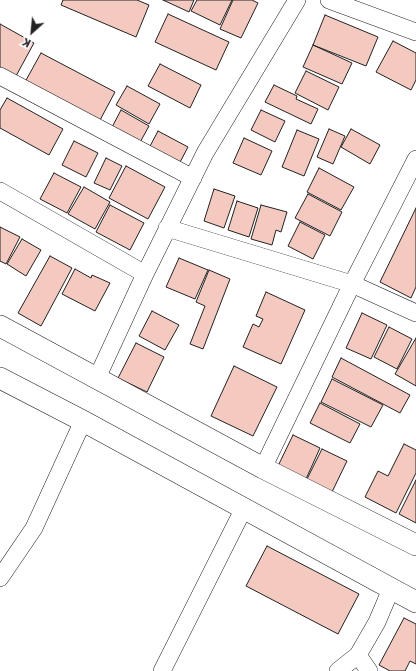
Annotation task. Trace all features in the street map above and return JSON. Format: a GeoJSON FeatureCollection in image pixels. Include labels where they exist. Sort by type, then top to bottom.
{"type":"FeatureCollection","features":[{"type":"Feature","properties":{"kind":"street"},"geometry":{"type":"LineString","coordinates":[[97,378],[167,228],[205,153],[297,0]]}},
{"type":"Feature","properties":{"kind":"street"},"geometry":{"type":"LineString","coordinates":[[329,0],[416,32]]}},
{"type":"Feature","properties":{"kind":"street"},"geometry":{"type":"LineString","coordinates":[[0,76],[193,178]]}},
{"type":"Feature","properties":{"kind":"street"},"geometry":{"type":"LineString","coordinates":[[263,468],[352,284],[416,159]]}},
{"type":"Feature","properties":{"kind":"street"},"geometry":{"type":"LineString","coordinates":[[0,191],[145,274]]}},
{"type":"Feature","properties":{"kind":"street"},"geometry":{"type":"LineString","coordinates":[[167,228],[352,284],[416,313]]}},
{"type":"Feature","properties":{"kind":"street"},"geometry":{"type":"LineString","coordinates":[[0,326],[263,468],[416,545]]}},
{"type":"Feature","properties":{"kind":"street"},"geometry":{"type":"LineString","coordinates":[[0,378],[83,421],[416,602]]}},
{"type":"Feature","properties":{"kind":"street"},"geometry":{"type":"LineString","coordinates":[[0,578],[34,528],[83,421]]}},
{"type":"Feature","properties":{"kind":"street"},"geometry":{"type":"LineString","coordinates":[[162,671],[244,508]]}},
{"type":"Feature","properties":{"kind":"street"},"geometry":{"type":"LineString","coordinates":[[338,671],[358,655],[377,622],[391,588]]}},
{"type":"Feature","properties":{"kind":"street"},"geometry":{"type":"LineString","coordinates":[[358,655],[369,671]]}},
{"type":"Feature","properties":{"kind":"building"},"geometry":{"type":"Polygon","coordinates":[[[63,0],[137,0],[149,5],[136,37],[61,5],[63,0]]]}},
{"type":"Feature","properties":{"kind":"building"},"geometry":{"type":"Polygon","coordinates":[[[163,0],[194,0],[189,12],[163,0]]]}},
{"type":"Feature","properties":{"kind":"building"},"geometry":{"type":"Polygon","coordinates":[[[197,0],[232,0],[220,25],[191,11],[197,0]]]}},
{"type":"Feature","properties":{"kind":"building"},"geometry":{"type":"Polygon","coordinates":[[[233,0],[252,0],[258,3],[241,38],[220,29],[233,0]]]}},
{"type":"Feature","properties":{"kind":"building"},"geometry":{"type":"Polygon","coordinates":[[[168,14],[229,42],[216,70],[155,42],[168,14]]]}},
{"type":"Feature","properties":{"kind":"building"},"geometry":{"type":"Polygon","coordinates":[[[325,15],[378,37],[366,66],[313,45],[325,15]]]}},
{"type":"Feature","properties":{"kind":"building"},"geometry":{"type":"Polygon","coordinates":[[[0,24],[34,43],[16,76],[0,67],[0,24]]]}},
{"type":"Feature","properties":{"kind":"building"},"geometry":{"type":"Polygon","coordinates":[[[393,41],[416,53],[416,80],[411,90],[376,72],[393,41]]]}},
{"type":"Feature","properties":{"kind":"building"},"geometry":{"type":"Polygon","coordinates":[[[313,45],[352,63],[342,84],[303,67],[313,45]]]}},
{"type":"Feature","properties":{"kind":"building"},"geometry":{"type":"Polygon","coordinates":[[[41,53],[115,92],[99,122],[25,82],[41,53]]]}},
{"type":"Feature","properties":{"kind":"building"},"geometry":{"type":"Polygon","coordinates":[[[160,64],[201,85],[190,108],[148,86],[160,64]]]}},
{"type":"Feature","properties":{"kind":"building"},"geometry":{"type":"Polygon","coordinates":[[[306,71],[339,87],[328,110],[295,93],[306,71]]]}},
{"type":"Feature","properties":{"kind":"building"},"geometry":{"type":"Polygon","coordinates":[[[274,85],[297,96],[296,99],[318,109],[311,124],[265,102],[274,85]]]}},
{"type":"Feature","properties":{"kind":"building"},"geometry":{"type":"Polygon","coordinates":[[[127,86],[160,104],[149,124],[116,105],[127,86]]]}},
{"type":"Feature","properties":{"kind":"building"},"geometry":{"type":"Polygon","coordinates":[[[7,98],[63,129],[49,155],[0,128],[0,110],[7,98]]]}},
{"type":"Feature","properties":{"kind":"building"},"geometry":{"type":"Polygon","coordinates":[[[121,110],[149,126],[138,146],[110,131],[121,110]]]}},
{"type":"Feature","properties":{"kind":"building"},"geometry":{"type":"Polygon","coordinates":[[[261,110],[285,121],[275,142],[251,130],[261,110]]]}},
{"type":"Feature","properties":{"kind":"building"},"geometry":{"type":"Polygon","coordinates":[[[329,129],[345,136],[333,164],[317,157],[329,129]]]}},
{"type":"Feature","properties":{"kind":"building"},"geometry":{"type":"Polygon","coordinates":[[[351,129],[380,145],[370,164],[341,147],[351,129]]]}},
{"type":"Feature","properties":{"kind":"building"},"geometry":{"type":"Polygon","coordinates":[[[297,130],[319,139],[304,176],[282,167],[297,130]]]}},
{"type":"Feature","properties":{"kind":"building"},"geometry":{"type":"Polygon","coordinates":[[[158,131],[188,147],[178,166],[148,150],[158,131]]]}},
{"type":"Feature","properties":{"kind":"building"},"geometry":{"type":"Polygon","coordinates":[[[244,138],[272,151],[261,175],[233,163],[244,138]]]}},
{"type":"Feature","properties":{"kind":"building"},"geometry":{"type":"Polygon","coordinates":[[[74,141],[98,153],[86,177],[62,165],[74,141]]]}},
{"type":"Feature","properties":{"kind":"building"},"geometry":{"type":"Polygon","coordinates":[[[106,158],[122,166],[110,190],[94,183],[106,158]]]}},
{"type":"Feature","properties":{"kind":"building"},"geometry":{"type":"Polygon","coordinates":[[[126,166],[165,187],[148,219],[109,198],[126,166]]]}},
{"type":"Feature","properties":{"kind":"building"},"geometry":{"type":"Polygon","coordinates":[[[319,168],[354,187],[341,210],[307,192],[319,168]]]}},
{"type":"Feature","properties":{"kind":"building"},"geometry":{"type":"Polygon","coordinates":[[[54,173],[81,187],[67,213],[40,199],[54,173]]]}},
{"type":"Feature","properties":{"kind":"building"},"geometry":{"type":"Polygon","coordinates":[[[84,187],[110,202],[95,229],[68,214],[84,187]]]}},
{"type":"Feature","properties":{"kind":"building"},"geometry":{"type":"Polygon","coordinates":[[[214,189],[235,196],[224,228],[204,221],[214,189]]]}},
{"type":"Feature","properties":{"kind":"building"},"geometry":{"type":"Polygon","coordinates":[[[308,194],[342,212],[330,236],[295,218],[308,194]]]}},
{"type":"Feature","properties":{"kind":"building"},"geometry":{"type":"Polygon","coordinates":[[[237,201],[258,208],[249,237],[228,230],[237,201]]]}},
{"type":"Feature","properties":{"kind":"building"},"geometry":{"type":"Polygon","coordinates":[[[110,205],[144,223],[130,250],[96,232],[110,205]]]}},
{"type":"Feature","properties":{"kind":"building"},"geometry":{"type":"Polygon","coordinates":[[[261,205],[287,212],[281,232],[276,230],[272,245],[251,239],[261,205]]]}},
{"type":"Feature","properties":{"kind":"building"},"geometry":{"type":"Polygon","coordinates":[[[416,208],[416,287],[411,298],[380,282],[416,208]]]}},
{"type":"Feature","properties":{"kind":"building"},"geometry":{"type":"Polygon","coordinates":[[[300,222],[325,235],[313,259],[288,246],[300,222]]]}},
{"type":"Feature","properties":{"kind":"building"},"geometry":{"type":"Polygon","coordinates":[[[0,227],[20,237],[6,264],[0,261],[0,227]]]}},
{"type":"Feature","properties":{"kind":"building"},"geometry":{"type":"Polygon","coordinates":[[[22,239],[41,250],[26,276],[7,264],[22,239]]]}},
{"type":"Feature","properties":{"kind":"building"},"geometry":{"type":"Polygon","coordinates":[[[50,256],[72,268],[41,326],[18,313],[50,256]]]}},
{"type":"Feature","properties":{"kind":"building"},"geometry":{"type":"Polygon","coordinates":[[[179,258],[208,270],[195,299],[166,287],[179,258]]]}},
{"type":"Feature","properties":{"kind":"building"},"geometry":{"type":"Polygon","coordinates":[[[75,269],[91,278],[92,275],[110,283],[95,311],[62,294],[75,269]]]}},
{"type":"Feature","properties":{"kind":"building"},"geometry":{"type":"Polygon","coordinates":[[[209,270],[230,279],[203,349],[190,344],[205,306],[196,302],[209,270]]]}},
{"type":"Feature","properties":{"kind":"building"},"geometry":{"type":"Polygon","coordinates":[[[266,292],[305,310],[281,364],[243,347],[253,324],[259,327],[263,319],[256,316],[266,292]]]}},
{"type":"Feature","properties":{"kind":"building"},"geometry":{"type":"Polygon","coordinates":[[[152,311],[179,325],[165,350],[139,336],[152,311]]]}},
{"type":"Feature","properties":{"kind":"building"},"geometry":{"type":"Polygon","coordinates":[[[362,313],[387,325],[371,359],[346,348],[362,313]]]}},
{"type":"Feature","properties":{"kind":"building"},"geometry":{"type":"Polygon","coordinates":[[[389,327],[412,339],[397,369],[374,357],[389,327]]]}},
{"type":"Feature","properties":{"kind":"building"},"geometry":{"type":"Polygon","coordinates":[[[416,338],[416,386],[395,374],[416,338]]]}},
{"type":"Feature","properties":{"kind":"building"},"geometry":{"type":"Polygon","coordinates":[[[136,343],[164,357],[147,392],[118,378],[136,343]]]}},
{"type":"Feature","properties":{"kind":"building"},"geometry":{"type":"Polygon","coordinates":[[[341,358],[410,395],[400,413],[332,377],[341,358]]]}},
{"type":"Feature","properties":{"kind":"building"},"geometry":{"type":"Polygon","coordinates":[[[234,366],[277,387],[253,436],[211,416],[234,366]]]}},
{"type":"Feature","properties":{"kind":"building"},"geometry":{"type":"Polygon","coordinates":[[[332,379],[383,405],[371,427],[321,402],[332,379]]]}},
{"type":"Feature","properties":{"kind":"building"},"geometry":{"type":"Polygon","coordinates":[[[320,403],[360,424],[350,443],[310,423],[320,403]]]}},
{"type":"Feature","properties":{"kind":"building"},"geometry":{"type":"Polygon","coordinates":[[[293,435],[320,448],[306,479],[278,466],[293,435]]]}},
{"type":"Feature","properties":{"kind":"building"},"geometry":{"type":"Polygon","coordinates":[[[404,444],[416,450],[416,473],[396,513],[365,497],[378,471],[388,476],[404,444]]]}},
{"type":"Feature","properties":{"kind":"building"},"geometry":{"type":"Polygon","coordinates":[[[322,449],[347,461],[332,492],[307,479],[322,449]]]}},
{"type":"Feature","properties":{"kind":"building"},"geometry":{"type":"Polygon","coordinates":[[[416,480],[416,523],[399,514],[416,480]]]}},
{"type":"Feature","properties":{"kind":"building"},"geometry":{"type":"Polygon","coordinates":[[[267,546],[359,594],[338,634],[246,586],[267,546]]]}},
{"type":"Feature","properties":{"kind":"building"},"geometry":{"type":"Polygon","coordinates":[[[404,618],[416,624],[416,664],[410,661],[405,671],[390,671],[379,665],[404,618]]]}}]}
